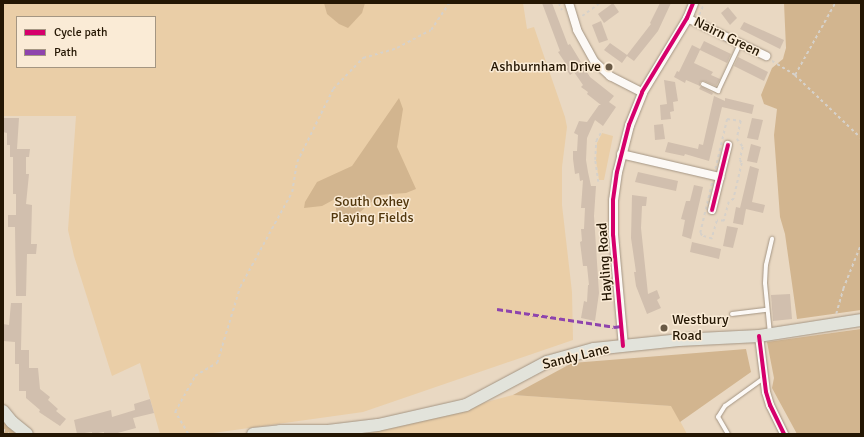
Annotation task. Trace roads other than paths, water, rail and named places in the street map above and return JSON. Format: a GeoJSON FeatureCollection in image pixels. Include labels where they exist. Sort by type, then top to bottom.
{"type":"FeatureCollection","features":[{"type":"Feature","properties":{"kind":"main road","name":"Sandy Lane"},"geometry":{"type":"LineString","coordinates":[[253,434],[328,431],[378,425],[466,405],[547,362],[594,349],[679,340],[765,335],[861,320]]}},
{"type":"Feature","properties":{"kind":"main road"},"geometry":{"type":"LineString","coordinates":[[3,411],[12,422],[27,434]]}},
{"type":"Feature","properties":{"kind":"street"},"geometry":{"type":"LineString","coordinates":[[569,3],[580,38],[595,62],[610,76],[642,92]]}},
{"type":"Feature","properties":{"kind":"street","name":"Hayling Road"},"geometry":{"type":"LineString","coordinates":[[623,346],[612,235],[613,200],[621,154],[642,92],[692,20],[693,3]]}},
{"type":"Feature","properties":{"kind":"street","name":"Nairn Green"},"geometry":{"type":"LineString","coordinates":[[692,20],[766,56]]}},
{"type":"Feature","properties":{"kind":"street"},"geometry":{"type":"LineString","coordinates":[[712,210],[728,145]]}},
{"type":"Feature","properties":{"kind":"street"},"geometry":{"type":"LineString","coordinates":[[621,154],[720,177]]}},
{"type":"Feature","properties":{"kind":"street"},"geometry":{"type":"LineString","coordinates":[[765,335],[764,378],[770,406],[784,434]]}},
{"type":"Feature","properties":{"kind":"lane"},"geometry":{"type":"LineString","coordinates":[[703,84],[718,91],[740,44]]}},
{"type":"Feature","properties":{"kind":"lane"},"geometry":{"type":"LineString","coordinates":[[765,335],[767,310],[766,265],[772,239]]}},
{"type":"Feature","properties":{"kind":"lane"},"geometry":{"type":"LineString","coordinates":[[732,314],[767,310]]}},
{"type":"Feature","properties":{"kind":"lane"},"geometry":{"type":"LineString","coordinates":[[728,434],[718,417],[725,406],[764,378]]}},
{"type":"Feature","properties":{"kind":"place","name":"Ashburnham Drive"},"geometry":{"type":"Point","coordinates":[609,67]}},
{"type":"Feature","properties":{"kind":"place","name":"Westbury Road"},"geometry":{"type":"Point","coordinates":[664,328]}},
{"type":"Feature","properties":{"kind":"park label","name":"South Oxhey Playing Fields"},"geometry":{"type":"Point","coordinates":[372,210]}}]}
